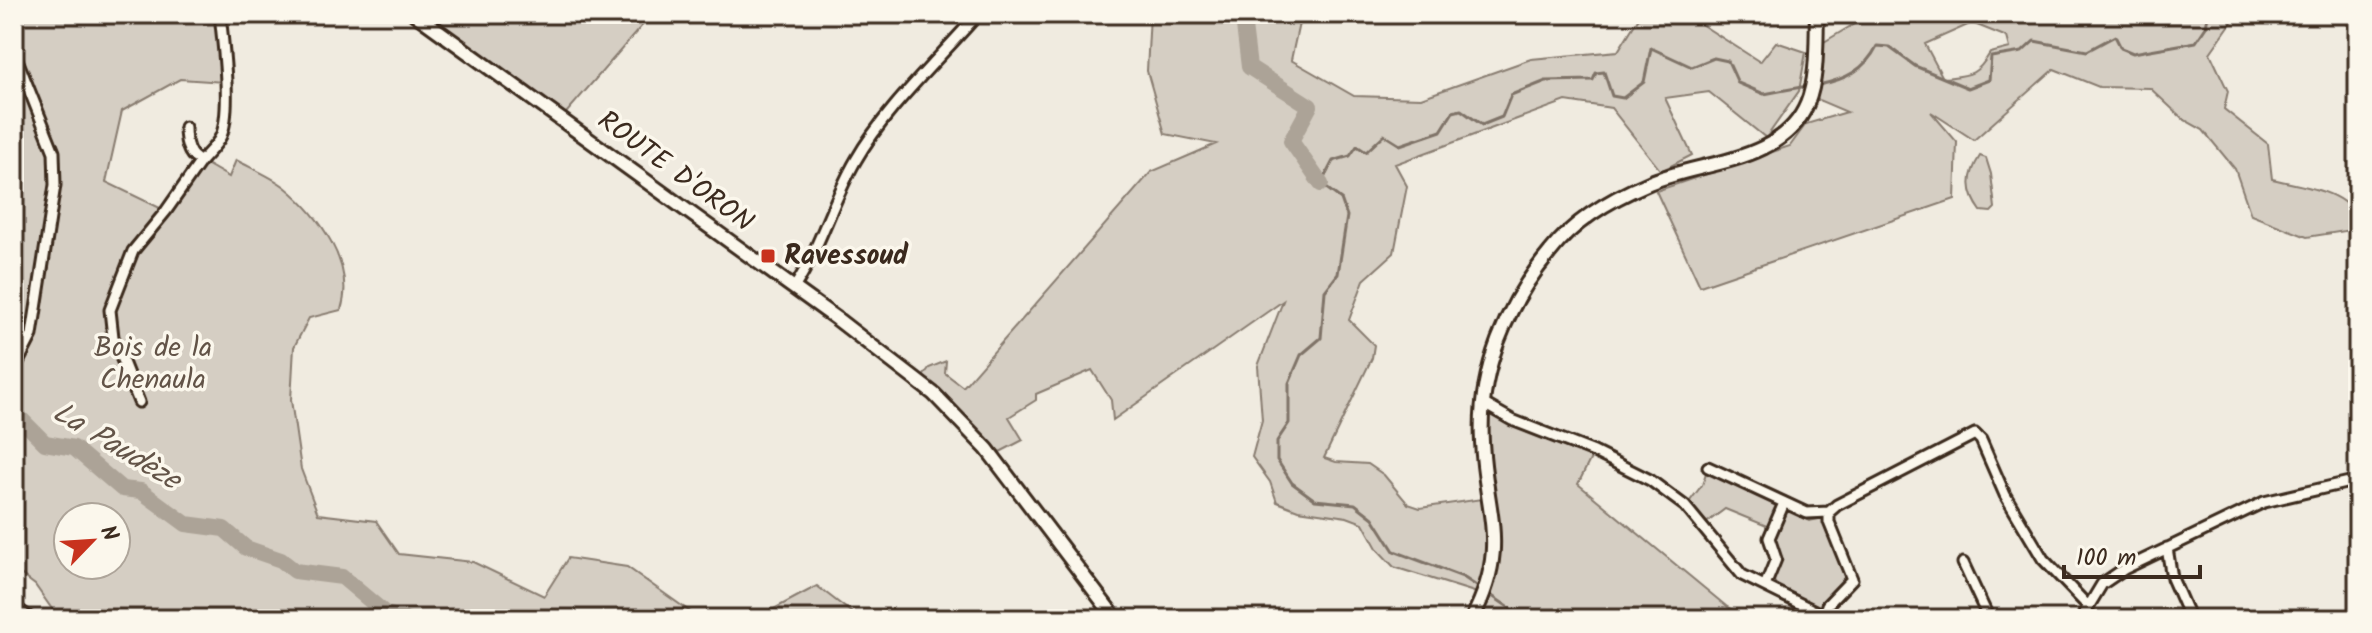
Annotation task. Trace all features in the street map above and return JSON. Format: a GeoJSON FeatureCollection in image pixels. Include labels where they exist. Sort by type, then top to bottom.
{"type":"FeatureCollection","features":[{"type":"Feature","properties":{"kind":"main road","name":"ROUTE D'ORON"},"geometry":{"type":"LineString","coordinates":[[415,14],[794,288],[914,378],[955,413],[994,458],[1116,619]]}},
{"type":"Feature","properties":{"kind":"main road"},"geometry":{"type":"LineString","coordinates":[[1472,619],[1489,579],[1495,539],[1482,443],[1484,404],[1493,354],[1507,316],[1527,280],[1552,248],[1611,202],[1651,182],[1769,145],[1783,133],[1799,117],[1807,102],[1813,78],[1817,14]]}},
{"type":"Feature","properties":{"kind":"street"},"geometry":{"type":"LineString","coordinates":[[139,402],[113,337],[110,310],[133,251],[220,139],[225,118],[220,14]]}},
{"type":"Feature","properties":{"kind":"street"},"geometry":{"type":"LineString","coordinates":[[794,288],[807,268],[856,160],[870,139],[978,14]]}},
{"type":"Feature","properties":{"kind":"street"},"geometry":{"type":"LineString","coordinates":[[14,52],[54,152],[55,185],[32,335],[14,370]]}},
{"type":"Feature","properties":{"kind":"street"},"geometry":{"type":"LineString","coordinates":[[185,127],[190,152],[201,161]]}},
{"type":"Feature","properties":{"kind":"street"},"geometry":{"type":"LineString","coordinates":[[1484,404],[1512,420],[1594,452],[1650,480],[1685,506],[1742,575],[1823,617],[1827,605],[1852,579],[1829,522],[1829,512]]}},
{"type":"Feature","properties":{"kind":"street"},"geometry":{"type":"LineString","coordinates":[[1708,467],[1807,513],[1829,512],[1837,505],[1975,434],[2005,495],[2043,559],[2088,606]]}},
{"type":"Feature","properties":{"kind":"street"},"geometry":{"type":"LineString","coordinates":[[2081,619],[2102,584],[2124,569],[2264,502],[2358,480]]}},
{"type":"Feature","properties":{"kind":"street"},"geometry":{"type":"LineString","coordinates":[[1765,586],[1776,559],[1769,538],[1784,503]]}},
{"type":"Feature","properties":{"kind":"street"},"geometry":{"type":"LineString","coordinates":[[2167,548],[2172,578],[2190,619]]}},
{"type":"Feature","properties":{"kind":"street"},"geometry":{"type":"LineString","coordinates":[[1963,563],[1989,619]]}},
{"type":"Feature","properties":{"kind":"street"},"geometry":{"type":"LineString","coordinates":[[14,606],[31,619]]}},
{"type":"Feature","properties":{"kind":"green space","name":"Bois de la Chenaula"},"geometry":{"type":"Polygon","coordinates":[[[14,14],[220,14],[224,82],[180,79],[122,111],[106,182],[166,211],[201,161],[229,177],[236,160],[285,187],[310,211],[331,241],[343,275],[341,310],[309,318],[294,347],[291,400],[301,469],[318,514],[376,521],[399,554],[473,562],[544,596],[568,558],[627,567],[699,618],[705,619],[59,619],[35,585],[14,569],[14,14]]]}},
{"type":"Feature","properties":{"kind":"green space"},"geometry":{"type":"Polygon","coordinates":[[[415,14],[586,14],[590,17],[594,14],[652,14],[561,119],[415,14]]]}},
{"type":"Feature","properties":{"kind":"green space"},"geometry":{"type":"Polygon","coordinates":[[[1150,14],[1301,14],[1291,60],[1354,96],[1421,98],[1531,59],[1618,51],[1641,14],[1685,14],[1760,62],[1776,42],[1806,52],[1799,91],[1766,138],[1709,92],[1665,98],[1692,155],[1661,171],[1611,108],[1566,101],[1395,164],[1407,186],[1394,253],[1364,280],[1349,320],[1374,345],[1372,358],[1324,458],[1368,464],[1384,475],[1408,504],[1420,508],[1489,498],[1484,404],[1594,452],[1578,484],[1726,606],[1747,619],[1472,619],[1482,600],[1474,592],[1394,567],[1378,550],[1363,523],[1347,517],[1298,510],[1277,502],[1270,482],[1252,457],[1262,420],[1258,366],[1283,301],[1113,420],[1111,400],[1092,370],[1036,394],[1036,400],[1009,417],[1023,440],[1000,452],[922,378],[929,368],[946,361],[945,373],[963,387],[1151,172],[1216,144],[1165,134],[1147,71],[1150,14]]]}},
{"type":"Feature","properties":{"kind":"green space"},"geometry":{"type":"Polygon","coordinates":[[[1871,14],[2241,14],[2236,16],[2210,53],[2228,91],[2224,109],[2268,144],[2272,179],[2326,192],[2338,198],[2355,216],[2358,229],[2307,237],[2251,215],[2235,169],[2203,130],[2183,119],[2150,88],[2099,87],[2054,69],[1974,140],[1931,112],[1957,142],[1955,199],[1700,286],[1656,191],[1790,146],[1806,124],[1847,112],[1816,99],[1824,42],[1871,14]],[[1972,23],[1925,44],[1943,78],[1976,71],[1990,53],[2010,48],[2007,37],[1972,23]]]}},
{"type":"Feature","properties":{"kind":"green space"},"geometry":{"type":"Polygon","coordinates":[[[1980,156],[1986,158],[1991,174],[1995,208],[1991,212],[1981,211],[1971,191],[1971,177],[1980,156]]]}},
{"type":"Feature","properties":{"kind":"green space"},"geometry":{"type":"Polygon","coordinates":[[[1707,470],[1778,503],[1780,506],[1769,527],[1725,509],[1705,524],[1687,505],[1702,485],[1707,470]]]}},
{"type":"Feature","properties":{"kind":"green space"},"geometry":{"type":"Polygon","coordinates":[[[1787,509],[1809,521],[1824,518],[1848,575],[1846,584],[1818,610],[1778,589],[1773,579],[1779,560],[1774,540],[1776,526],[1787,509]]]}},
{"type":"Feature","properties":{"kind":"green space"},"geometry":{"type":"Polygon","coordinates":[[[817,586],[860,619],[755,619],[817,586]]]}},
{"type":"Feature","properties":{"kind":"waterway"},"geometry":{"type":"LineString","coordinates":[[1239,14],[1243,18],[1249,67],[1310,106],[1291,141],[1321,184]]}},
{"type":"Feature","properties":{"kind":"waterway"},"geometry":{"type":"LineString","coordinates":[[1818,85],[1853,73],[1867,62],[1877,46],[1889,47],[1915,66],[1968,88],[1989,80],[1991,57],[2022,52],[2034,41],[2087,51],[2115,36],[2121,48],[2133,53],[2196,42],[2206,27],[2208,14]]}},
{"type":"Feature","properties":{"kind":"waterway"},"geometry":{"type":"LineString","coordinates":[[1478,587],[1463,577],[1394,551],[1373,518],[1355,504],[1315,500],[1292,483],[1277,460],[1277,441],[1289,423],[1289,383],[1301,355],[1321,338],[1325,291],[1338,274],[1347,216],[1341,199],[1321,184],[1333,161],[1350,156],[1357,146],[1366,152],[1384,135],[1400,145],[1441,131],[1453,112],[1461,110],[1482,125],[1502,117],[1511,95],[1546,81],[1593,80],[1596,73],[1604,72],[1612,96],[1623,98],[1644,82],[1651,48],[1692,67],[1714,58],[1728,61],[1738,83],[1764,94],[1807,86]]}},
{"type":"Feature","properties":{"kind":"waterway","name":"La Paudèze"},"geometry":{"type":"LineString","coordinates":[[14,412],[45,443],[74,448],[122,489],[141,491],[186,524],[224,529],[246,548],[281,560],[295,571],[342,577],[386,614],[405,619]]}},
{"type":"Feature","properties":{"kind":"waterway"},"geometry":{"type":"LineString","coordinates":[[1492,596],[1526,619]]}},
{"type":"Feature","properties":{"kind":"place","name":"Ravessoud"},"geometry":{"type":"Point","coordinates":[768,256]}}]}
